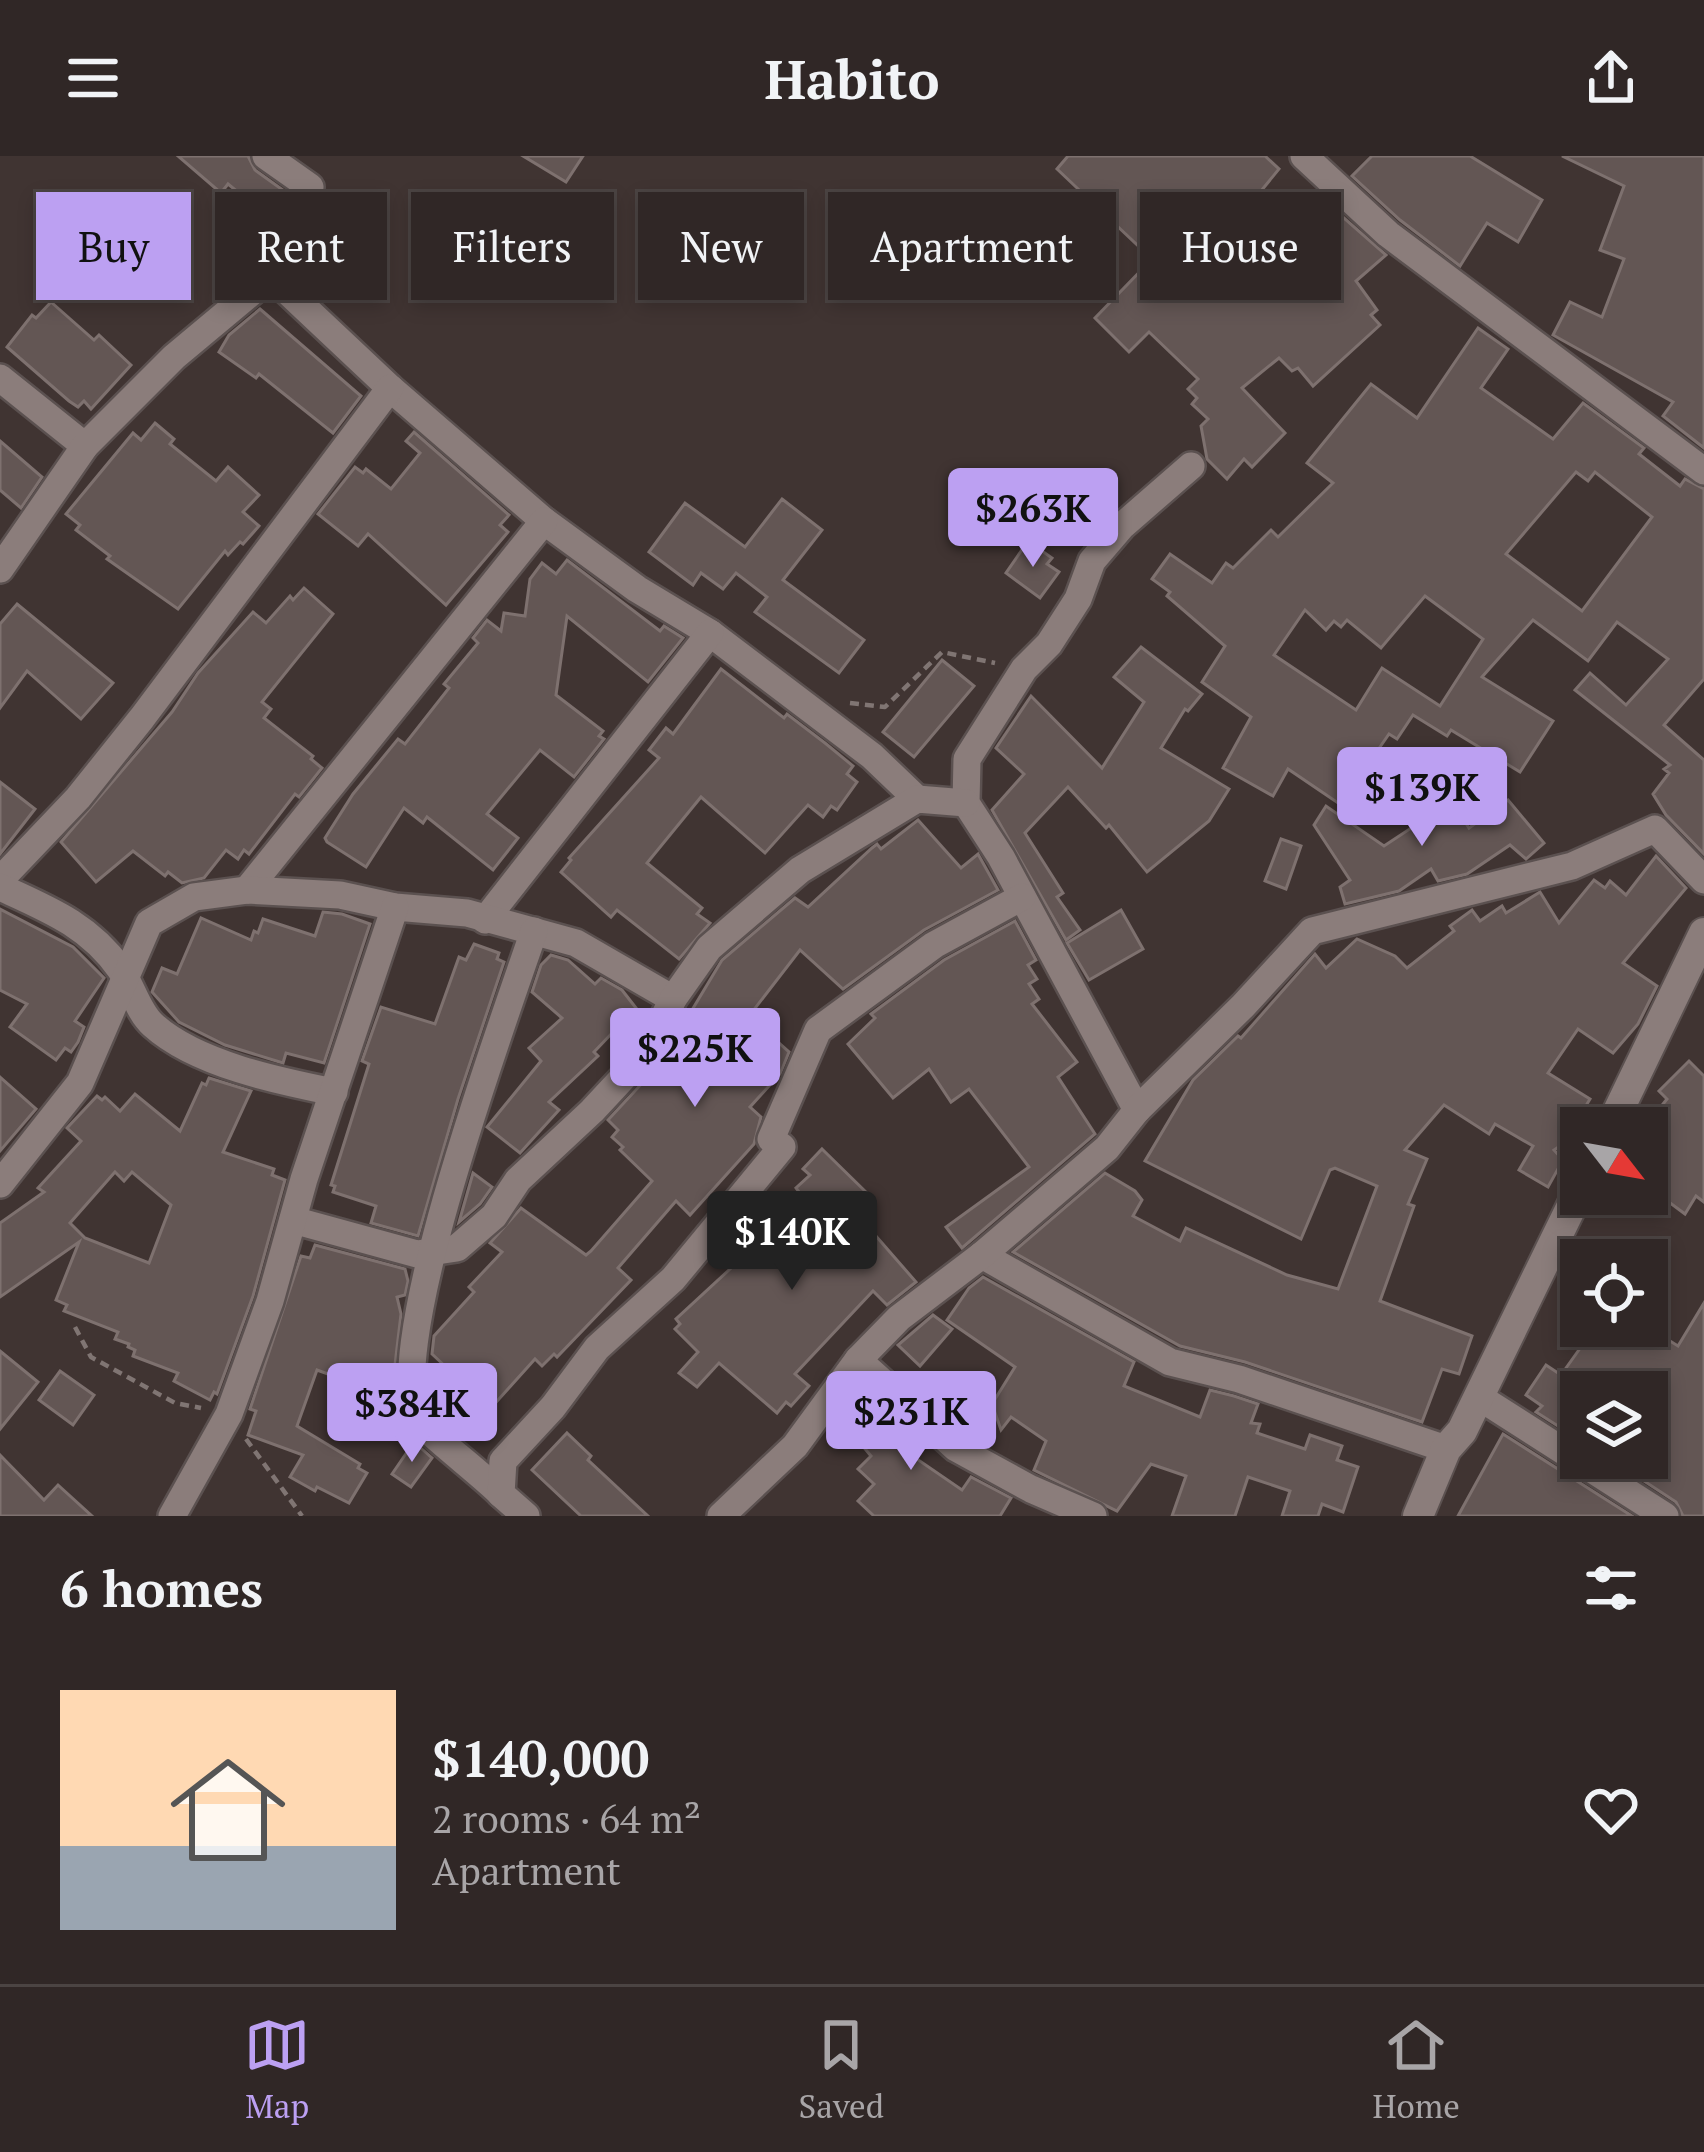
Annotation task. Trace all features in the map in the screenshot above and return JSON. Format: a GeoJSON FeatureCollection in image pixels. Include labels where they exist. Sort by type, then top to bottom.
{"type":"FeatureCollection","features":[{"type":"Feature","properties":{"kind":"street"},"geometry":{"type":"LineString","coordinates":[[266,156],[310,187],[308,192]]}},
{"type":"Feature","properties":{"kind":"street"},"geometry":{"type":"LineString","coordinates":[[1304,156],[1388,234],[1704,471]]}},
{"type":"Feature","properties":{"kind":"street"},"geometry":{"type":"LineString","coordinates":[[0,569],[85,446],[173,357],[242,300]]}},
{"type":"Feature","properties":{"kind":"street"},"geometry":{"type":"LineString","coordinates":[[296,300],[544,521],[637,590],[710,633],[872,755],[917,799]]}},
{"type":"Feature","properties":{"kind":"street"},"geometry":{"type":"LineString","coordinates":[[0,378],[85,446]]}},
{"type":"Feature","properties":{"kind":"street"},"geometry":{"type":"LineString","coordinates":[[334,1092],[280,1082],[199,1052],[151,1024],[126,977],[98,939],[0,884],[142,718],[390,388]]}},
{"type":"Feature","properties":{"kind":"street"},"geometry":{"type":"LineString","coordinates":[[1137,1110],[966,803],[967,759],[1024,669],[1049,644],[1078,599],[1092,561],[1123,526],[1191,466]]}},
{"type":"Feature","properties":{"kind":"street"},"geometry":{"type":"LineString","coordinates":[[247,890],[544,521]]}},
{"type":"Feature","properties":{"kind":"street"},"geometry":{"type":"LineString","coordinates":[[485,920],[710,633]]}},
{"type":"Feature","properties":{"kind":"street"},"geometry":{"type":"LineString","coordinates":[[293,1220],[417,1255],[457,1248],[494,1216],[518,1180],[592,1112],[646,1053],[673,999],[710,947],[800,870],[917,799],[966,803]]}},
{"type":"Feature","properties":{"kind":"street"},"geometry":{"type":"LineString","coordinates":[[722,1516],[795,1446],[858,1360],[898,1318],[982,1255],[1107,1148],[1137,1110],[1312,931],[1572,866],[1655,829],[1704,880]]}},
{"type":"Feature","properties":{"kind":"street"},"geometry":{"type":"LineString","coordinates":[[0,1184],[80,1083],[149,923],[194,897],[247,890],[340,895],[395,907],[467,913],[576,943],[673,999]]}},
{"type":"Feature","properties":{"kind":"street"},"geometry":{"type":"LineString","coordinates":[[501,1494],[503,1461],[553,1407],[597,1348],[674,1279],[782,1147],[771,1139],[818,1030],[934,945],[1022,897]]}},
{"type":"Feature","properties":{"kind":"street"},"geometry":{"type":"LineString","coordinates":[[172,1516],[229,1414],[270,1301],[395,907]]}},
{"type":"Feature","properties":{"kind":"street"},"geometry":{"type":"LineString","coordinates":[[526,1516],[419,1420],[409,1369],[430,1252],[534,931]]}},
{"type":"Feature","properties":{"kind":"street"},"geometry":{"type":"LineString","coordinates":[[1620,1107],[1704,933]]}},
{"type":"Feature","properties":{"kind":"street"},"geometry":{"type":"LineString","coordinates":[[1418,1516],[1446,1449],[1462,1431],[1567,1215]]}},
{"type":"Feature","properties":{"kind":"street"},"geometry":{"type":"LineString","coordinates":[[982,1255],[1170,1362],[1240,1378],[1446,1449]]}},
{"type":"Feature","properties":{"kind":"street"},"geometry":{"type":"LineString","coordinates":[[858,1360],[956,1448],[1093,1516]]}},
{"type":"Feature","properties":{"kind":"street"},"geometry":{"type":"LineString","coordinates":[[1479,1397],[1665,1516]]}},
{"type":"Feature","properties":{"kind":"path"},"geometry":{"type":"LineString","coordinates":[[819,718],[839,703],[885,706],[942,652],[1024,669]]}},
{"type":"Feature","properties":{"kind":"path"},"geometry":{"type":"LineString","coordinates":[[75,1327],[91,1357],[175,1403],[229,1414],[302,1516]]}},
{"type":"Feature","properties":{"kind":"building"},"geometry":{"type":"Polygon","coordinates":[[[178,156],[248,156],[255,170],[286,192],[238,192],[228,184],[220,192],[178,156]]]}},
{"type":"Feature","properties":{"kind":"building"},"geometry":{"type":"Polygon","coordinates":[[[523,156],[583,156],[566,182],[523,156]]]}},
{"type":"Feature","properties":{"kind":"building"},"geometry":{"type":"Polygon","coordinates":[[[1068,156],[1265,156],[1279,169],[1262,192],[1140,192],[1140,248],[1116,225],[1116,192],[1081,192],[1057,169],[1068,156]]]}},
{"type":"Feature","properties":{"kind":"building"},"geometry":{"type":"Polygon","coordinates":[[[1372,156],[1470,156],[1542,200],[1518,242],[1487,223],[1460,266],[1352,176],[1372,156]]]}},
{"type":"Feature","properties":{"kind":"building"},"geometry":{"type":"Polygon","coordinates":[[[1562,156],[1704,156],[1704,448],[1663,416],[1673,402],[1553,335],[1570,302],[1602,317],[1624,259],[1600,250],[1624,186],[1562,156]]]}},
{"type":"Feature","properties":{"kind":"building"},"geometry":{"type":"Polygon","coordinates":[[[1344,218],[1386,255],[1356,281],[1377,310],[1371,315],[1380,325],[1313,386],[1298,368],[1292,371],[1279,358],[1242,388],[1285,433],[1252,467],[1244,459],[1227,479],[1207,459],[1201,426],[1208,419],[1192,404],[1197,398],[1188,389],[1198,379],[1149,332],[1129,352],[1095,318],[1140,271],[1140,300],[1341,300],[1344,218]]]}},
{"type":"Feature","properties":{"kind":"building"},"geometry":{"type":"Polygon","coordinates":[[[51,302],[94,340],[99,335],[131,365],[91,409],[84,401],[78,407],[69,401],[7,347],[32,315],[36,318],[51,302]]]}},
{"type":"Feature","properties":{"kind":"building"},"geometry":{"type":"Polygon","coordinates":[[[260,309],[361,396],[333,433],[259,374],[256,378],[219,352],[229,335],[260,309]]]}},
{"type":"Feature","properties":{"kind":"building"},"geometry":{"type":"Polygon","coordinates":[[[1478,328],[1508,349],[1481,388],[1553,439],[1583,403],[1644,448],[1639,454],[1680,486],[1685,479],[1704,489],[1704,679],[1664,725],[1704,760],[1704,854],[1666,815],[1653,794],[1670,765],[1575,690],[1590,673],[1626,705],[1668,659],[1617,622],[1588,661],[1533,620],[1482,677],[1553,721],[1520,772],[1451,730],[1447,736],[1413,715],[1397,739],[1389,734],[1344,807],[1288,769],[1273,796],[1223,768],[1251,717],[1202,682],[1225,646],[1152,579],[1170,554],[1212,583],[1226,563],[1233,568],[1271,530],[1278,537],[1333,483],[1307,463],[1371,384],[1417,418],[1478,328]],[[1576,472],[1506,554],[1582,611],[1652,517],[1595,472],[1588,481],[1576,472]],[[1425,596],[1381,648],[1347,620],[1341,627],[1334,621],[1326,630],[1305,610],[1274,655],[1356,710],[1382,668],[1440,706],[1483,639],[1425,596]]]}},
{"type":"Feature","properties":{"kind":"building"},"geometry":{"type":"Polygon","coordinates":[[[155,423],[174,439],[170,444],[216,481],[228,467],[259,495],[243,512],[259,526],[243,544],[228,555],[225,551],[178,609],[107,559],[110,556],[76,530],[80,525],[66,514],[133,433],[141,440],[155,423]]]}},
{"type":"Feature","properties":{"kind":"building"},"geometry":{"type":"Polygon","coordinates":[[[414,432],[509,515],[500,525],[508,532],[446,605],[368,534],[358,546],[318,514],[355,467],[363,473],[366,469],[391,489],[420,453],[406,441],[414,432]]]}},
{"type":"Feature","properties":{"kind":"building"},"geometry":{"type":"Polygon","coordinates":[[[0,441],[42,477],[21,508],[0,490],[0,441]]]}},
{"type":"Feature","properties":{"kind":"building"},"geometry":{"type":"Polygon","coordinates":[[[782,499],[822,530],[783,580],[864,640],[839,673],[755,612],[767,597],[736,573],[723,589],[701,573],[693,585],[649,552],[685,503],[745,547],[782,499]]]}},
{"type":"Feature","properties":{"kind":"building"},"geometry":{"type":"Polygon","coordinates":[[[1028,541],[1052,558],[1047,564],[1059,572],[1040,598],[1006,573],[1028,541]]]}},
{"type":"Feature","properties":{"kind":"building"},"geometry":{"type":"Polygon","coordinates":[[[567,560],[660,631],[664,626],[683,638],[648,682],[567,616],[556,695],[603,731],[599,736],[604,739],[574,777],[540,750],[487,814],[518,838],[493,870],[427,817],[423,823],[404,808],[366,867],[327,842],[325,838],[353,794],[398,739],[405,744],[449,688],[444,684],[478,643],[473,638],[487,620],[501,631],[504,613],[525,616],[530,579],[542,563],[556,574],[567,560]]]}},
{"type":"Feature","properties":{"kind":"building"},"geometry":{"type":"Polygon","coordinates":[[[304,588],[333,614],[262,702],[271,709],[264,718],[322,768],[299,797],[295,794],[249,854],[244,850],[238,859],[226,850],[204,878],[182,883],[133,851],[96,882],[61,842],[253,612],[266,623],[290,596],[293,600],[304,588]]]}},
{"type":"Feature","properties":{"kind":"building"},"geometry":{"type":"Polygon","coordinates":[[[17,604],[113,683],[81,719],[27,671],[0,708],[0,624],[17,604]]]}},
{"type":"Feature","properties":{"kind":"building"},"geometry":{"type":"Polygon","coordinates":[[[1141,647],[1202,694],[1185,709],[1161,748],[1229,789],[1209,821],[1147,872],[1109,825],[1106,828],[1068,787],[1025,833],[1063,893],[1057,897],[1080,930],[1066,940],[992,810],[1024,774],[996,748],[1031,696],[1102,768],[1144,702],[1114,677],[1141,647]]]}},
{"type":"Feature","properties":{"kind":"building"},"geometry":{"type":"Polygon","coordinates":[[[942,660],[974,686],[914,757],[883,732],[942,660]]]}},
{"type":"Feature","properties":{"kind":"building"},"geometry":{"type":"Polygon","coordinates":[[[721,669],[853,766],[847,774],[857,782],[837,810],[831,806],[823,817],[808,805],[765,853],[701,797],[647,863],[702,908],[697,914],[710,923],[679,959],[617,910],[611,917],[561,872],[659,758],[649,750],[666,728],[673,734],[721,669]]]}},
{"type":"Feature","properties":{"kind":"building"},"geometry":{"type":"Polygon","coordinates":[[[0,782],[35,809],[0,854],[0,782]]]}},
{"type":"Feature","properties":{"kind":"building"},"geometry":{"type":"Polygon","coordinates":[[[1508,800],[1544,843],[1526,859],[1510,845],[1467,874],[1438,881],[1431,869],[1399,891],[1345,904],[1340,887],[1350,880],[1314,825],[1326,806],[1384,846],[1446,805],[1469,828],[1508,800]]]}},
{"type":"Feature","properties":{"kind":"building"},"geometry":{"type":"Polygon","coordinates":[[[918,820],[961,868],[978,854],[998,890],[924,930],[843,989],[800,950],[749,1016],[789,1052],[780,1074],[750,1107],[761,1117],[754,1144],[690,1215],[676,1201],[618,1268],[631,1280],[557,1357],[554,1354],[542,1366],[535,1359],[480,1420],[467,1412],[450,1396],[463,1383],[432,1354],[434,1336],[474,1292],[469,1287],[502,1252],[490,1243],[521,1208],[586,1255],[591,1251],[652,1181],[620,1150],[623,1147],[612,1137],[618,1130],[608,1120],[695,1026],[686,1020],[722,960],[795,898],[808,907],[877,844],[881,849],[918,820]]]}},
{"type":"Feature","properties":{"kind":"building"},"geometry":{"type":"Polygon","coordinates":[[[1281,839],[1301,846],[1286,889],[1265,881],[1281,839]]]}},
{"type":"Feature","properties":{"kind":"building"},"geometry":{"type":"Polygon","coordinates":[[[1656,856],[1686,888],[1623,963],[1657,986],[1638,1024],[1613,1053],[1578,1029],[1548,1073],[1590,1099],[1585,1107],[1560,1107],[1560,1146],[1554,1150],[1560,1165],[1548,1187],[1519,1170],[1533,1146],[1495,1124],[1489,1134],[1444,1105],[1405,1150],[1427,1159],[1408,1204],[1414,1206],[1380,1301],[1472,1336],[1459,1374],[1442,1369],[1422,1422],[1245,1362],[1180,1346],[1013,1252],[1105,1173],[1142,1200],[1133,1216],[1180,1241],[1186,1228],[1287,1275],[1338,1289],[1377,1186],[1330,1170],[1301,1239],[1145,1161],[1193,1080],[1241,1038],[1315,954],[1326,968],[1357,939],[1395,956],[1407,968],[1454,931],[1450,926],[1472,910],[1480,921],[1502,906],[1506,913],[1540,892],[1559,923],[1594,880],[1605,888],[1610,881],[1626,895],[1656,856]]]}},
{"type":"Feature","properties":{"kind":"building"},"geometry":{"type":"Polygon","coordinates":[[[0,909],[73,947],[104,978],[75,1021],[84,1027],[78,1042],[56,1060],[10,1027],[27,1004],[0,990],[0,909]]]}},
{"type":"Feature","properties":{"kind":"building"},"geometry":{"type":"Polygon","coordinates":[[[1121,910],[1143,949],[1089,980],[1067,943],[1121,910]]]}},
{"type":"Feature","properties":{"kind":"building"},"geometry":{"type":"Polygon","coordinates":[[[323,912],[370,924],[324,1063],[286,1053],[283,1063],[225,1045],[179,1022],[152,992],[162,968],[177,974],[201,918],[251,940],[263,919],[315,936],[323,912]]]}},
{"type":"Feature","properties":{"kind":"building"},"geometry":{"type":"Polygon","coordinates":[[[1015,921],[1036,960],[1028,965],[1037,979],[1029,984],[1039,999],[1032,1004],[1077,1062],[1058,1077],[1095,1134],[962,1248],[946,1227],[1029,1167],[969,1089],[951,1102],[929,1069],[893,1098],[848,1044],[875,1018],[871,1014],[944,960],[1015,921]]]}},
{"type":"Feature","properties":{"kind":"building"},"geometry":{"type":"Polygon","coordinates":[[[474,944],[499,953],[497,959],[504,962],[418,1236],[371,1223],[376,1206],[333,1192],[331,1185],[369,1064],[362,1061],[381,1007],[435,1024],[459,957],[466,960],[474,944]]]}},
{"type":"Feature","properties":{"kind":"building"},"geometry":{"type":"Polygon","coordinates":[[[551,955],[568,960],[595,984],[601,978],[622,990],[636,1008],[594,1052],[598,1056],[549,1102],[559,1110],[520,1153],[487,1127],[541,1061],[529,1048],[562,1018],[532,992],[541,965],[551,955]]]}},
{"type":"Feature","properties":{"kind":"building"},"geometry":{"type":"Polygon","coordinates":[[[1689,1061],[1704,1076],[1704,1202],[1696,1196],[1685,1214],[1668,1201],[1668,1107],[1661,1107],[1667,1099],[1659,1091],[1689,1061]]]}},
{"type":"Feature","properties":{"kind":"building"},"geometry":{"type":"Polygon","coordinates":[[[0,1077],[36,1109],[0,1151],[0,1077]]]}},
{"type":"Feature","properties":{"kind":"building"},"geometry":{"type":"Polygon","coordinates":[[[209,1078],[251,1091],[223,1152],[274,1169],[272,1175],[285,1180],[253,1296],[217,1394],[210,1400],[174,1381],[178,1373],[133,1356],[135,1350],[129,1344],[115,1339],[118,1332],[64,1311],[67,1305],[56,1300],[79,1242],[0,1297],[0,1223],[44,1192],[38,1188],[81,1141],[67,1128],[97,1096],[120,1111],[135,1094],[180,1131],[202,1083],[206,1085],[209,1078]],[[115,1172],[70,1223],[85,1238],[149,1263],[171,1205],[132,1172],[124,1181],[115,1172]]]}},
{"type":"Feature","properties":{"kind":"building"},"geometry":{"type":"Polygon","coordinates":[[[822,1149],[870,1196],[855,1212],[916,1282],[887,1305],[873,1291],[795,1374],[809,1386],[791,1406],[786,1402],[777,1413],[719,1363],[697,1387],[679,1373],[698,1352],[675,1329],[680,1324],[676,1319],[768,1227],[789,1249],[819,1219],[796,1188],[810,1175],[803,1169],[822,1149]]]}},
{"type":"Feature","properties":{"kind":"building"},"geometry":{"type":"Polygon","coordinates":[[[473,1173],[492,1187],[459,1222],[473,1173]]]}},
{"type":"Feature","properties":{"kind":"building"},"geometry":{"type":"Polygon","coordinates":[[[315,1245],[405,1269],[408,1281],[405,1295],[397,1297],[401,1314],[394,1373],[386,1395],[317,1370],[297,1426],[367,1473],[349,1503],[290,1477],[303,1455],[248,1435],[256,1411],[250,1409],[301,1256],[310,1258],[315,1245]]]}},
{"type":"Feature","properties":{"kind":"building"},"geometry":{"type":"Polygon","coordinates":[[[983,1277],[1134,1362],[1124,1386],[1200,1417],[1210,1390],[1234,1396],[1258,1404],[1251,1423],[1260,1424],[1257,1433],[1305,1449],[1310,1435],[1342,1446],[1337,1460],[1358,1467],[1343,1512],[1322,1504],[1318,1516],[1282,1516],[1290,1491],[1248,1477],[1235,1516],[1172,1516],[1186,1476],[1151,1464],[1117,1511],[1034,1470],[1046,1441],[1011,1417],[1001,1430],[992,1404],[1015,1367],[947,1320],[969,1288],[983,1277]]]}},
{"type":"Feature","properties":{"kind":"building"},"geometry":{"type":"Polygon","coordinates":[[[1704,1303],[1704,1516],[1683,1516],[1676,1502],[1641,1479],[1668,1479],[1668,1371],[1564,1371],[1581,1347],[1668,1347],[1668,1340],[1678,1346],[1704,1303]]]}},
{"type":"Feature","properties":{"kind":"building"},"geometry":{"type":"Polygon","coordinates":[[[933,1315],[952,1329],[920,1366],[898,1345],[933,1315]]]}},
{"type":"Feature","properties":{"kind":"building"},"geometry":{"type":"Polygon","coordinates":[[[0,1351],[38,1382],[0,1429],[0,1351]]]}},
{"type":"Feature","properties":{"kind":"building"},"geometry":{"type":"Polygon","coordinates":[[[1546,1365],[1560,1374],[1560,1427],[1536,1412],[1542,1406],[1526,1395],[1546,1365]]]}},
{"type":"Feature","properties":{"kind":"building"},"geometry":{"type":"Polygon","coordinates":[[[60,1371],[94,1395],[73,1425],[39,1400],[60,1371]]]}},
{"type":"Feature","properties":{"kind":"building"},"geometry":{"type":"Polygon","coordinates":[[[869,1394],[923,1445],[911,1455],[962,1490],[971,1477],[1011,1498],[1000,1516],[874,1516],[858,1501],[874,1484],[858,1469],[871,1456],[841,1420],[869,1394]]]}},
{"type":"Feature","properties":{"kind":"building"},"geometry":{"type":"Polygon","coordinates":[[[567,1433],[591,1456],[588,1460],[648,1516],[581,1516],[532,1470],[567,1433]]]}},
{"type":"Feature","properties":{"kind":"building"},"geometry":{"type":"Polygon","coordinates":[[[1503,1434],[1560,1470],[1560,1479],[1574,1479],[1632,1516],[1458,1516],[1503,1434]]]}},
{"type":"Feature","properties":{"kind":"building"},"geometry":{"type":"Polygon","coordinates":[[[414,1442],[432,1458],[411,1487],[392,1474],[414,1442]]]}},
{"type":"Feature","properties":{"kind":"building"},"geometry":{"type":"Polygon","coordinates":[[[0,1455],[44,1500],[58,1485],[92,1516],[0,1516],[0,1455]]]}}]}
